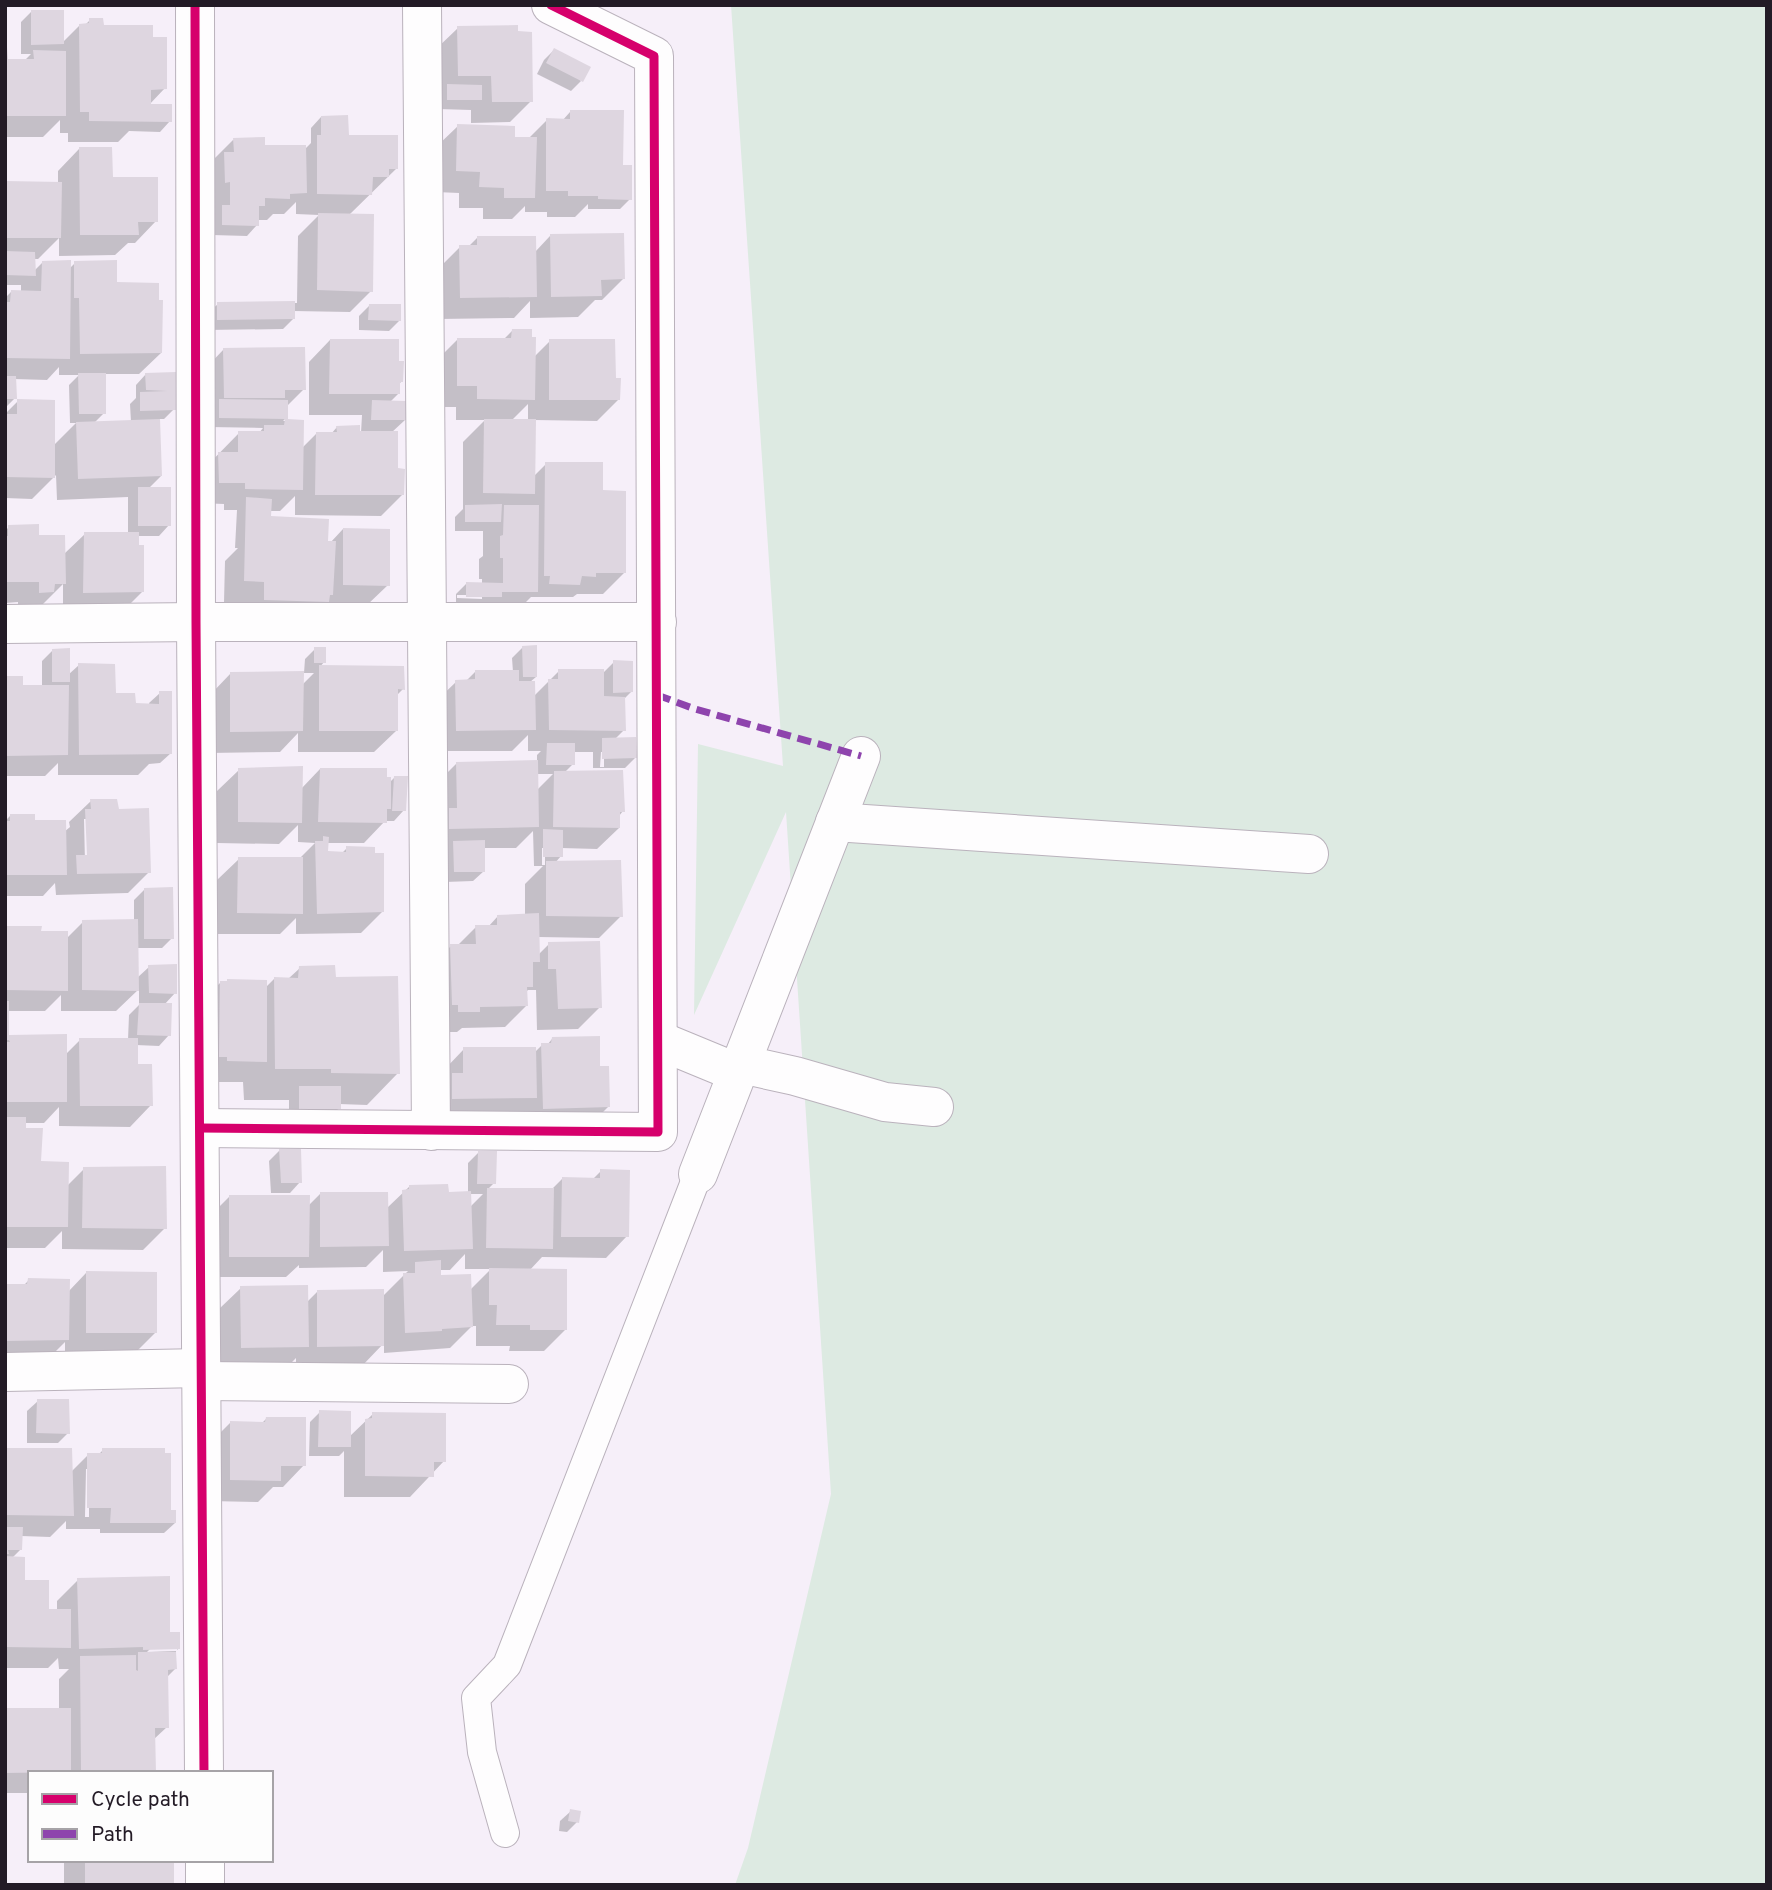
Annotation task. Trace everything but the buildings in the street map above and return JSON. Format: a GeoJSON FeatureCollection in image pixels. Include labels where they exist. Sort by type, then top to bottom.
{"type":"FeatureCollection","features":[{"type":"Feature","properties":{"kind":"street"},"geometry":{"type":"LineString","coordinates":[[195,5],[196,622],[204,1771]]}},
{"type":"Feature","properties":{"kind":"street"},"geometry":{"type":"LineString","coordinates":[[422,5],[431,1131]]}},
{"type":"Feature","properties":{"kind":"street"},"geometry":{"type":"LineString","coordinates":[[200,1128],[658,1132],[654,57],[551,5]]}},
{"type":"Feature","properties":{"kind":"street"},"geometry":{"type":"LineString","coordinates":[[5,624],[657,622]]}},
{"type":"Feature","properties":{"kind":"street"},"geometry":{"type":"LineString","coordinates":[[698,1174],[861,756]]}},
{"type":"Feature","properties":{"kind":"street"},"geometry":{"type":"LineString","coordinates":[[835,822],[1309,854]]}},
{"type":"Feature","properties":{"kind":"street"},"geometry":{"type":"LineString","coordinates":[[658,1040],[739,1068],[795,1076],[885,1102],[934,1107]]}},
{"type":"Feature","properties":{"kind":"street"},"geometry":{"type":"LineString","coordinates":[[5,1372],[509,1384]]}},
{"type":"Feature","properties":{"kind":"street"},"geometry":{"type":"LineString","coordinates":[[205,1862],[205,1885]]}},
{"type":"Feature","properties":{"kind":"lane"},"geometry":{"type":"LineString","coordinates":[[505,1833],[482,1752],[477,1699],[507,1665],[698,1174]]}},
{"type":"Feature","properties":{"kind":"shaded area"},"geometry":{"type":"Polygon","coordinates":[[[731,5],[1767,5],[1767,1885],[735,1885],[748,1848],[831,1494],[786,812],[694,1015],[698,744],[783,766],[731,5]]]}},
{"type":"Feature","properties":{"kind":"marked path"},"geometry":{"type":"LineString","coordinates":[[657,695],[695,709],[861,756]]}},
{"type":"Feature","properties":{"kind":"cycle path"},"geometry":{"type":"LineString","coordinates":[[195,5],[196,622],[204,1771]]}},
{"type":"Feature","properties":{"kind":"cycle path"},"geometry":{"type":"LineString","coordinates":[[200,1128],[658,1132],[654,56],[551,5]]}}]}
